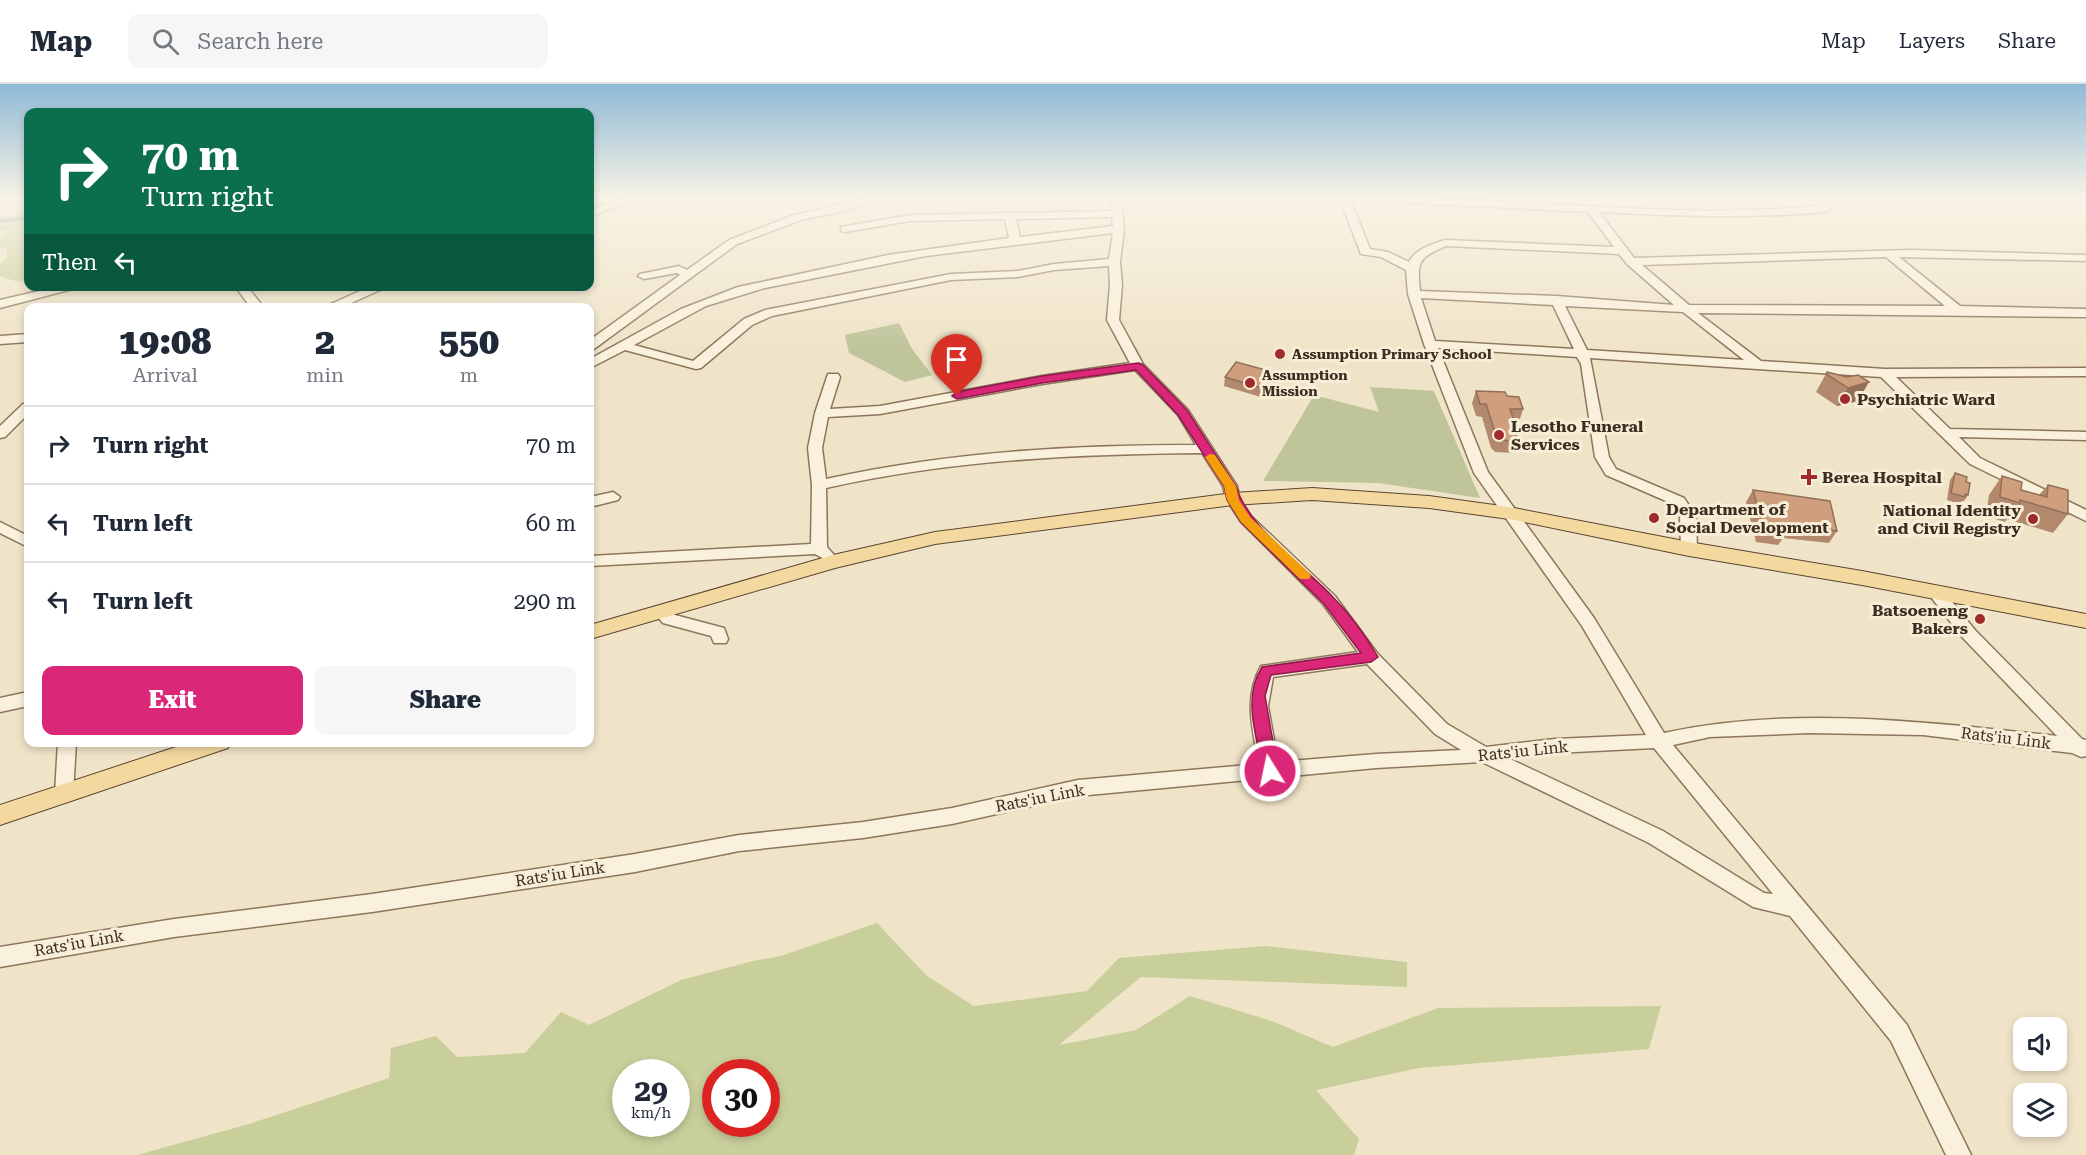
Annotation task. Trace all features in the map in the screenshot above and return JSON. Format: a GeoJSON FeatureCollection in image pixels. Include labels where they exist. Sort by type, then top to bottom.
{"type":"FeatureCollection","features":[{"type":"Feature","properties":{"kind":"main road"},"geometry":{"type":"LineString","coordinates":[[594,631],[661,612],[826,555],[935,538],[1233,500],[1312,494],[1430,502],[1509,513],[1689,549],[2086,621]]}},
{"type":"Feature","properties":{"kind":"main road"},"geometry":{"type":"LineString","coordinates":[[0,815],[205,747]]}},
{"type":"Feature","properties":{"kind":"street"},"geometry":{"type":"LineString","coordinates":[[594,343],[723,249]]}},
{"type":"Feature","properties":{"kind":"street"},"geometry":{"type":"LineString","coordinates":[[594,362],[684,312],[729,294],[869,261],[953,249]]}},
{"type":"Feature","properties":{"kind":"street"},"geometry":{"type":"LineString","coordinates":[[1116,249],[1113,320],[1138,366],[1183,413],[1230,486],[1233,500],[1246,519],[1329,600],[1371,657],[1441,729],[1482,753],[1656,837],[1760,901],[1795,908]]}},
{"type":"Feature","properties":{"kind":"street"},"geometry":{"type":"LineString","coordinates":[[1364,249],[1365,252],[1384,254],[1412,268]]}},
{"type":"Feature","properties":{"kind":"street"},"geometry":{"type":"LineString","coordinates":[[1430,249],[1416,258],[1412,268],[1414,294],[1430,344],[1481,473],[1588,622],[1659,741],[1899,1033],[1959,1155]]}},
{"type":"Feature","properties":{"kind":"street"},"geometry":{"type":"LineString","coordinates":[[1579,249],[1624,251],[1631,262],[1686,309],[1759,366]]}},
{"type":"Feature","properties":{"kind":"street"},"geometry":{"type":"LineString","coordinates":[[1631,262],[1889,254],[1979,254],[2086,258]]}},
{"type":"Feature","properties":{"kind":"street"},"geometry":{"type":"LineString","coordinates":[[1889,254],[1956,310]]}},
{"type":"Feature","properties":{"kind":"street"},"geometry":{"type":"LineString","coordinates":[[624,346],[674,362],[696,365],[748,322],[769,313],[951,277],[1018,274],[1054,267],[1114,262]]}},
{"type":"Feature","properties":{"kind":"street"},"geometry":{"type":"LineString","coordinates":[[644,276],[679,270],[687,275]]}},
{"type":"Feature","properties":{"kind":"street"},"geometry":{"type":"LineString","coordinates":[[0,304],[56,291]]}},
{"type":"Feature","properties":{"kind":"street"},"geometry":{"type":"LineString","coordinates":[[245,291],[254,303]]}},
{"type":"Feature","properties":{"kind":"street"},"geometry":{"type":"LineString","coordinates":[[340,303],[370,291]]}},
{"type":"Feature","properties":{"kind":"street"},"geometry":{"type":"LineString","coordinates":[[1414,294],[1556,300],[1686,309],[2086,313]]}},
{"type":"Feature","properties":{"kind":"street"},"geometry":{"type":"LineString","coordinates":[[1556,300],[1587,364],[1602,457],[1611,472],[1679,501],[1688,516],[1689,549]]}},
{"type":"Feature","properties":{"kind":"street"},"geometry":{"type":"LineString","coordinates":[[0,340],[24,338]]}},
{"type":"Feature","properties":{"kind":"street"},"geometry":{"type":"LineString","coordinates":[[1430,344],[1885,373],[2086,372]]}},
{"type":"Feature","properties":{"kind":"street"},"geometry":{"type":"LineString","coordinates":[[822,413],[880,410],[1042,380],[1138,366]]}},
{"type":"Feature","properties":{"kind":"street"},"geometry":{"type":"LineString","coordinates":[[1885,373],[1975,461],[2086,516]]}},
{"type":"Feature","properties":{"kind":"street"},"geometry":{"type":"LineString","coordinates":[[594,561],[826,555],[815,448],[833,376]]}},
{"type":"Feature","properties":{"kind":"street"},"geometry":{"type":"LineString","coordinates":[[0,434],[24,411]]}},
{"type":"Feature","properties":{"kind":"street"},"geometry":{"type":"LineString","coordinates":[[1945,433],[2086,436]]}},
{"type":"Feature","properties":{"kind":"street"},"geometry":{"type":"LineString","coordinates":[[819,485],[962,458],[1058,450],[1205,449]]}},
{"type":"Feature","properties":{"kind":"street"},"geometry":{"type":"LineString","coordinates":[[594,501],[614,497]]}},
{"type":"Feature","properties":{"kind":"street"},"geometry":{"type":"LineString","coordinates":[[0,526],[24,540]]}},
{"type":"Feature","properties":{"kind":"street"},"geometry":{"type":"LineString","coordinates":[[1935,592],[1969,634],[2084,750]]}},
{"type":"Feature","properties":{"kind":"street"},"geometry":{"type":"LineString","coordinates":[[661,612],[669,619],[718,632],[720,639]]}},
{"type":"Feature","properties":{"kind":"street"},"geometry":{"type":"LineString","coordinates":[[1270,771],[1258,696],[1261,680],[1267,671],[1371,657]]}},
{"type":"Feature","properties":{"kind":"street"},"geometry":{"type":"LineString","coordinates":[[0,705],[24,700]]}},
{"type":"Feature","properties":{"kind":"street","name":"Rats'iu Link"},"geometry":{"type":"LineString","coordinates":[[0,957],[174,928],[372,903],[623,865],[739,843],[863,830],[941,818],[1078,788],[1376,761],[1462,757],[1554,746],[1659,741],[1710,730],[1809,726],[1923,728],[2084,750]]}},
{"type":"Feature","properties":{"kind":"street"},"geometry":{"type":"LineString","coordinates":[[64,794],[67,747]]}},
{"type":"Feature","properties":{"kind":"green space"},"geometry":{"type":"Polygon","coordinates":[[[7,249],[24,249],[24,280],[18,282],[0,276],[0,264],[7,258],[7,249]]]}},
{"type":"Feature","properties":{"kind":"green space"},"geometry":{"type":"Polygon","coordinates":[[[899,323],[912,349],[932,375],[905,382],[849,353],[845,335],[899,323]]]}},
{"type":"Feature","properties":{"kind":"green space"},"geometry":{"type":"Polygon","coordinates":[[[1370,387],[1434,391],[1480,498],[1378,483],[1263,481],[1314,395],[1379,412],[1370,387]]]}},
{"type":"Feature","properties":{"kind":"green space"},"geometry":{"type":"Polygon","coordinates":[[[877,923],[927,976],[974,1006],[1087,991],[1119,958],[1265,946],[1407,962],[1407,987],[1141,977],[1059,1045],[1136,1030],[1190,996],[1272,1021],[1333,1047],[1438,1008],[1661,1006],[1649,1049],[1419,1068],[1316,1090],[1359,1139],[1354,1155],[137,1155],[249,1124],[389,1078],[391,1048],[436,1036],[457,1057],[525,1053],[561,1012],[589,1025],[681,980],[781,956],[877,923]]]}},
{"type":"Feature","properties":{"kind":"building"},"geometry":{"type":"Polygon","coordinates":[[[1236,362],[1277,373],[1275,375],[1278,376],[1271,386],[1268,385],[1265,389],[1225,377],[1236,362]]]}},
{"type":"Feature","properties":{"kind":"building"},"geometry":{"type":"Polygon","coordinates":[[[1827,372],[1847,377],[1858,375],[1869,382],[1848,388],[1826,374],[1827,372]]]}},
{"type":"Feature","properties":{"kind":"building"},"geometry":{"type":"Polygon","coordinates":[[[1476,391],[1505,392],[1507,396],[1519,397],[1523,409],[1510,409],[1518,432],[1515,432],[1518,441],[1499,440],[1486,404],[1480,404],[1476,391]]]}},
{"type":"Feature","properties":{"kind":"building"},"geometry":{"type":"Polygon","coordinates":[[[1955,473],[1967,477],[1966,482],[1970,483],[1968,495],[1965,494],[1965,497],[1951,493],[1955,473]]]}},
{"type":"Feature","properties":{"kind":"building"},"geometry":{"type":"Polygon","coordinates":[[[2002,476],[2022,482],[2021,490],[2047,497],[2048,485],[2068,490],[2068,514],[2020,500],[2020,503],[2000,497],[2002,476]]]}},
{"type":"Feature","properties":{"kind":"building"},"geometry":{"type":"Polygon","coordinates":[[[1753,490],[1830,501],[1837,531],[1784,524],[1786,532],[1764,529],[1753,490]]]}},
{"type":"Feature","properties":{"kind":"slow traffic"},"geometry":{"type":"LineString","coordinates":[[1210,457],[1230,486],[1233,500],[1246,519],[1304,576]]}},
{"type":"Feature","properties":{"kind":"place","name":"Assumption Primary School"},"geometry":{"type":"Point","coordinates":[1280,354]}},
{"type":"Feature","properties":{"kind":"place","name":"Assumption Mission"},"geometry":{"type":"Point","coordinates":[1250,383]}},
{"type":"Feature","properties":{"kind":"place","name":"Psychiatric Ward"},"geometry":{"type":"Point","coordinates":[1845,399]}},
{"type":"Feature","properties":{"kind":"place","name":"Lesotho Funeral Services"},"geometry":{"type":"Point","coordinates":[1499,435]}},
{"type":"Feature","properties":{"kind":"place","name":"Berea Hospital"},"geometry":{"type":"Point","coordinates":[1809,477]}},
{"type":"Feature","properties":{"kind":"place","name":"Department of Social Development"},"geometry":{"type":"Point","coordinates":[1654,518]}},
{"type":"Feature","properties":{"kind":"place","name":"National Identity and Civil Registry"},"geometry":{"type":"Point","coordinates":[2033,519]}},
{"type":"Feature","properties":{"kind":"place","name":"Batsoeneng Bakers"},"geometry":{"type":"Point","coordinates":[1980,619]}},
{"type":"Feature","properties":{"kind":"route"},"geometry":{"type":"LineString","coordinates":[[957,396],[1042,380],[1138,366],[1183,413],[1230,486],[1233,500],[1246,519],[1329,600],[1371,657],[1267,671],[1261,680],[1258,696],[1270,771]]}}]}
